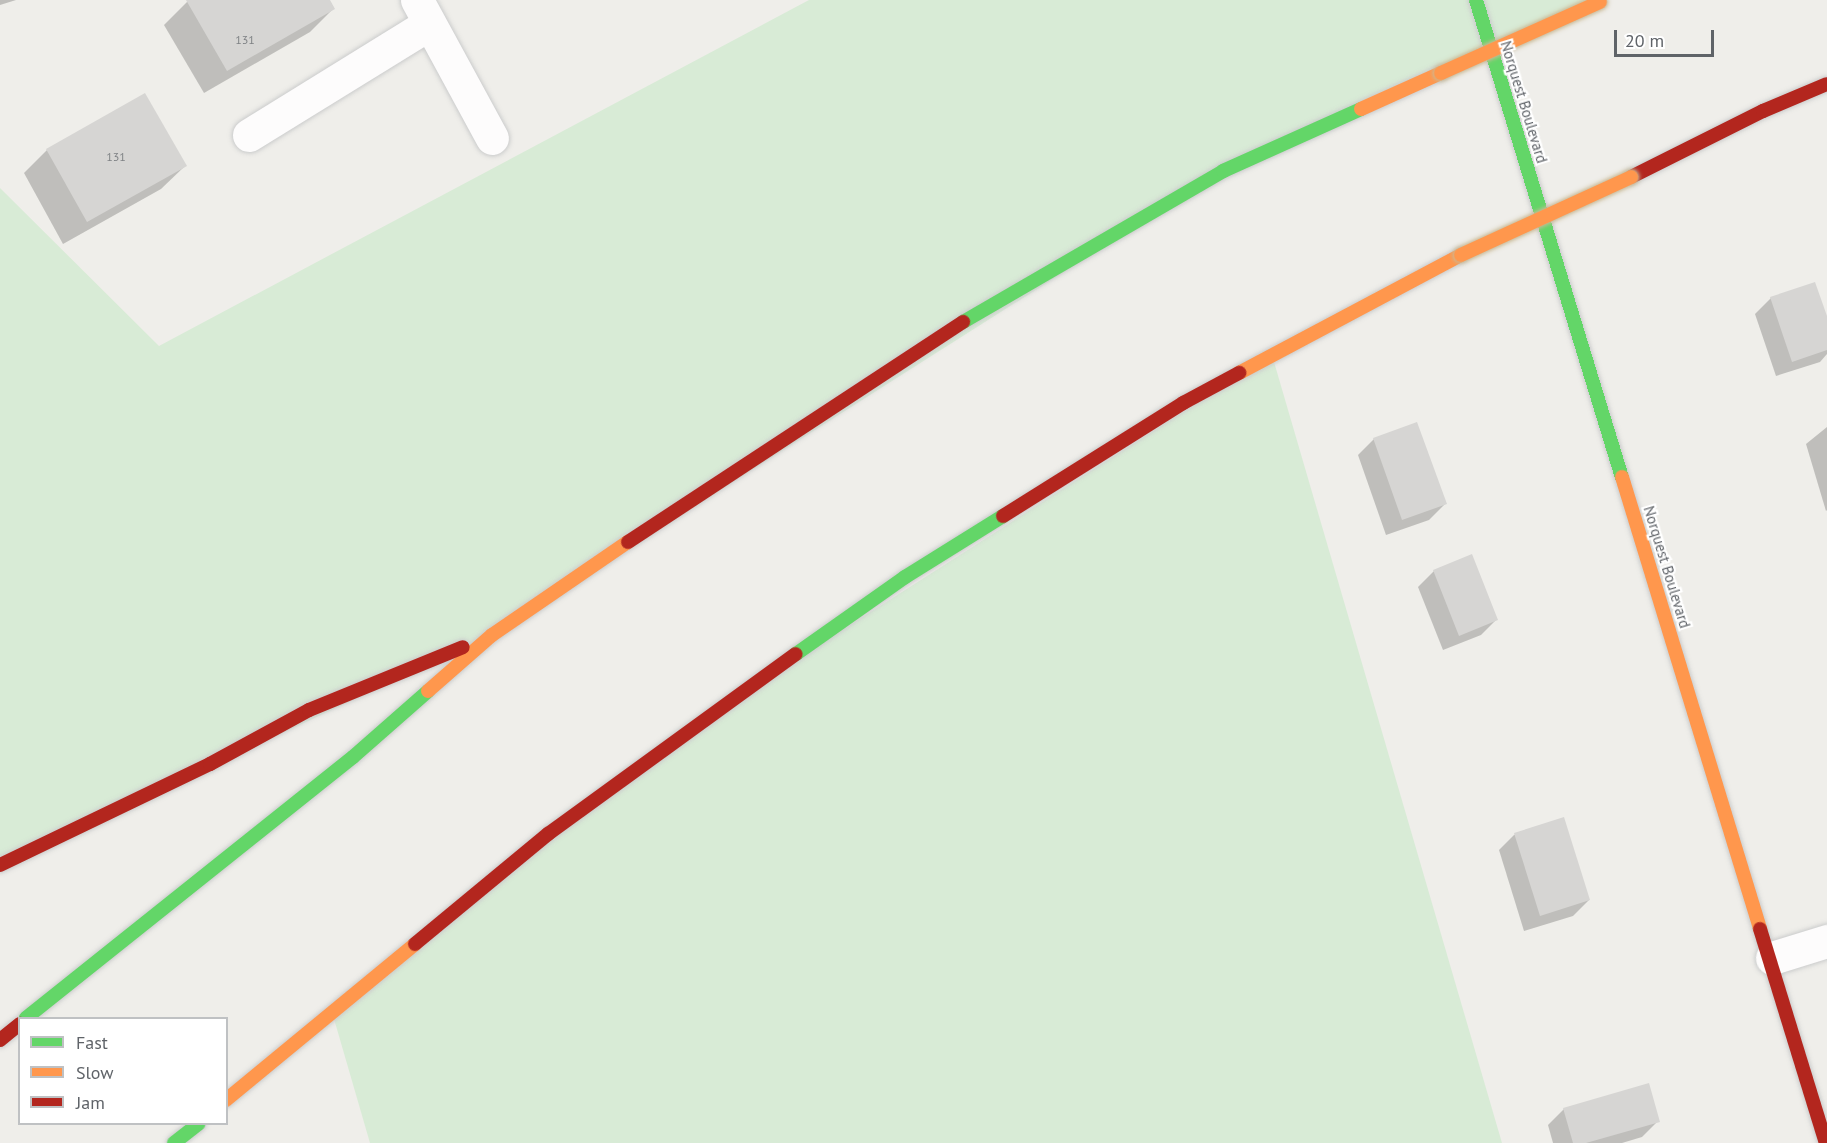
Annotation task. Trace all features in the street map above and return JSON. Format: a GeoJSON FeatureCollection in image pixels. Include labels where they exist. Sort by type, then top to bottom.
{"type":"FeatureCollection","features":[{"type":"Feature","properties":{"kind":"main road","name":"Norquest Boulevard"},"geometry":{"type":"LineString","coordinates":[[1476,0],[1772,958],[1826,1143]]}},
{"type":"Feature","properties":{"kind":"main road"},"geometry":{"type":"LineString","coordinates":[[27,1017],[353,757],[492,635],[766,448],[993,303],[1223,171],[1602,1]]}},
{"type":"Feature","properties":{"kind":"main road"},"geometry":{"type":"LineString","coordinates":[[228,1098],[548,834],[690,727],[905,577],[1183,403],[1461,255],[1631,177],[1763,111],[1827,84]]}},
{"type":"Feature","properties":{"kind":"main road"},"geometry":{"type":"LineString","coordinates":[[0,865],[210,764],[309,710],[492,635]]}},
{"type":"Feature","properties":{"kind":"main road"},"geometry":{"type":"LineString","coordinates":[[0,1040],[18,1026]]}},
{"type":"Feature","properties":{"kind":"main road"},"geometry":{"type":"LineString","coordinates":[[174,1143],[197,1125]]}},
{"type":"Feature","properties":{"kind":"street"},"geometry":{"type":"LineString","coordinates":[[249,135],[423,12],[492,138]]}},
{"type":"Feature","properties":{"kind":"street"},"geometry":{"type":"LineString","coordinates":[[1772,958],[1827,941]]}},
{"type":"Feature","properties":{"kind":"green space"},"geometry":{"type":"Polygon","coordinates":[[[809,0],[1604,0],[1223,171],[492,635],[0,865],[0,188],[159,346],[809,0]]]}},
{"type":"Feature","properties":{"kind":"green space"},"geometry":{"type":"Polygon","coordinates":[[[1272,355],[1502,1143],[370,1143],[332,1012],[691,727],[1272,355]]]}},
{"type":"Feature","properties":{"kind":"building"},"geometry":{"type":"Polygon","coordinates":[[[186,0],[330,0],[335,9],[227,71],[186,0]]]}},
{"type":"Feature","properties":{"kind":"building"},"geometry":{"type":"Polygon","coordinates":[[[145,93],[187,166],[87,222],[46,149],[145,93]]]}},
{"type":"Feature","properties":{"kind":"building"},"geometry":{"type":"Polygon","coordinates":[[[1815,282],[1827,316],[1827,350],[1792,362],[1770,297],[1815,282]]]}},
{"type":"Feature","properties":{"kind":"building"},"geometry":{"type":"Polygon","coordinates":[[[1417,422],[1447,504],[1402,520],[1373,438],[1417,422]]]}},
{"type":"Feature","properties":{"kind":"building"},"geometry":{"type":"Polygon","coordinates":[[[1472,554],[1498,620],[1459,636],[1433,570],[1472,554]]]}},
{"type":"Feature","properties":{"kind":"building"},"geometry":{"type":"Polygon","coordinates":[[[1564,817],[1590,900],[1540,916],[1514,833],[1564,817]]]}},
{"type":"Feature","properties":{"kind":"building"},"geometry":{"type":"Polygon","coordinates":[[[1649,1083],[1660,1122],[1586,1143],[1573,1143],[1563,1108],[1649,1083]]]}},
{"type":"Feature","properties":{"kind":"traffic: fast"},"geometry":{"type":"LineString","coordinates":[[1476,0],[1622,477]]}},
{"type":"Feature","properties":{"kind":"traffic: fast"},"geometry":{"type":"LineString","coordinates":[[963,322],[1223,171],[1361,109]]}},
{"type":"Feature","properties":{"kind":"traffic: fast"},"geometry":{"type":"LineString","coordinates":[[796,654],[905,577],[1003,516]]}},
{"type":"Feature","properties":{"kind":"traffic: fast"},"geometry":{"type":"LineString","coordinates":[[27,1017],[353,757],[428,691]]}},
{"type":"Feature","properties":{"kind":"traffic: fast"},"geometry":{"type":"LineString","coordinates":[[174,1143],[197,1125]]}},
{"type":"Feature","properties":{"kind":"traffic: slow"},"geometry":{"type":"LineString","coordinates":[[1441,73],[1600,2]]}},
{"type":"Feature","properties":{"kind":"traffic: slow"},"geometry":{"type":"LineString","coordinates":[[1361,109],[1441,73]]}},
{"type":"Feature","properties":{"kind":"traffic: slow"},"geometry":{"type":"LineString","coordinates":[[1461,255],[1631,177]]}},
{"type":"Feature","properties":{"kind":"traffic: slow"},"geometry":{"type":"LineString","coordinates":[[1239,373],[1461,255]]}},
{"type":"Feature","properties":{"kind":"traffic: slow"},"geometry":{"type":"LineString","coordinates":[[1622,477],[1760,929]]}},
{"type":"Feature","properties":{"kind":"traffic: slow"},"geometry":{"type":"LineString","coordinates":[[428,691],[492,635],[628,542]]}},
{"type":"Feature","properties":{"kind":"traffic: slow"},"geometry":{"type":"LineString","coordinates":[[228,1098],[415,944]]}},
{"type":"Feature","properties":{"kind":"traffic: jam"},"geometry":{"type":"LineString","coordinates":[[1631,177],[1763,111],[1827,84]]}},
{"type":"Feature","properties":{"kind":"traffic: jam"},"geometry":{"type":"LineString","coordinates":[[628,542],[963,322]]}},
{"type":"Feature","properties":{"kind":"traffic: jam"},"geometry":{"type":"LineString","coordinates":[[1003,516],[1183,403],[1239,373]]}},
{"type":"Feature","properties":{"kind":"traffic: jam"},"geometry":{"type":"LineString","coordinates":[[0,865],[210,764],[309,710],[463,647]]}},
{"type":"Feature","properties":{"kind":"traffic: jam"},"geometry":{"type":"LineString","coordinates":[[415,944],[548,834],[796,654]]}},
{"type":"Feature","properties":{"kind":"traffic: jam"},"geometry":{"type":"LineString","coordinates":[[1760,929],[1826,1143]]}},
{"type":"Feature","properties":{"kind":"traffic: jam"},"geometry":{"type":"LineString","coordinates":[[0,1040],[18,1026]]}}]}
